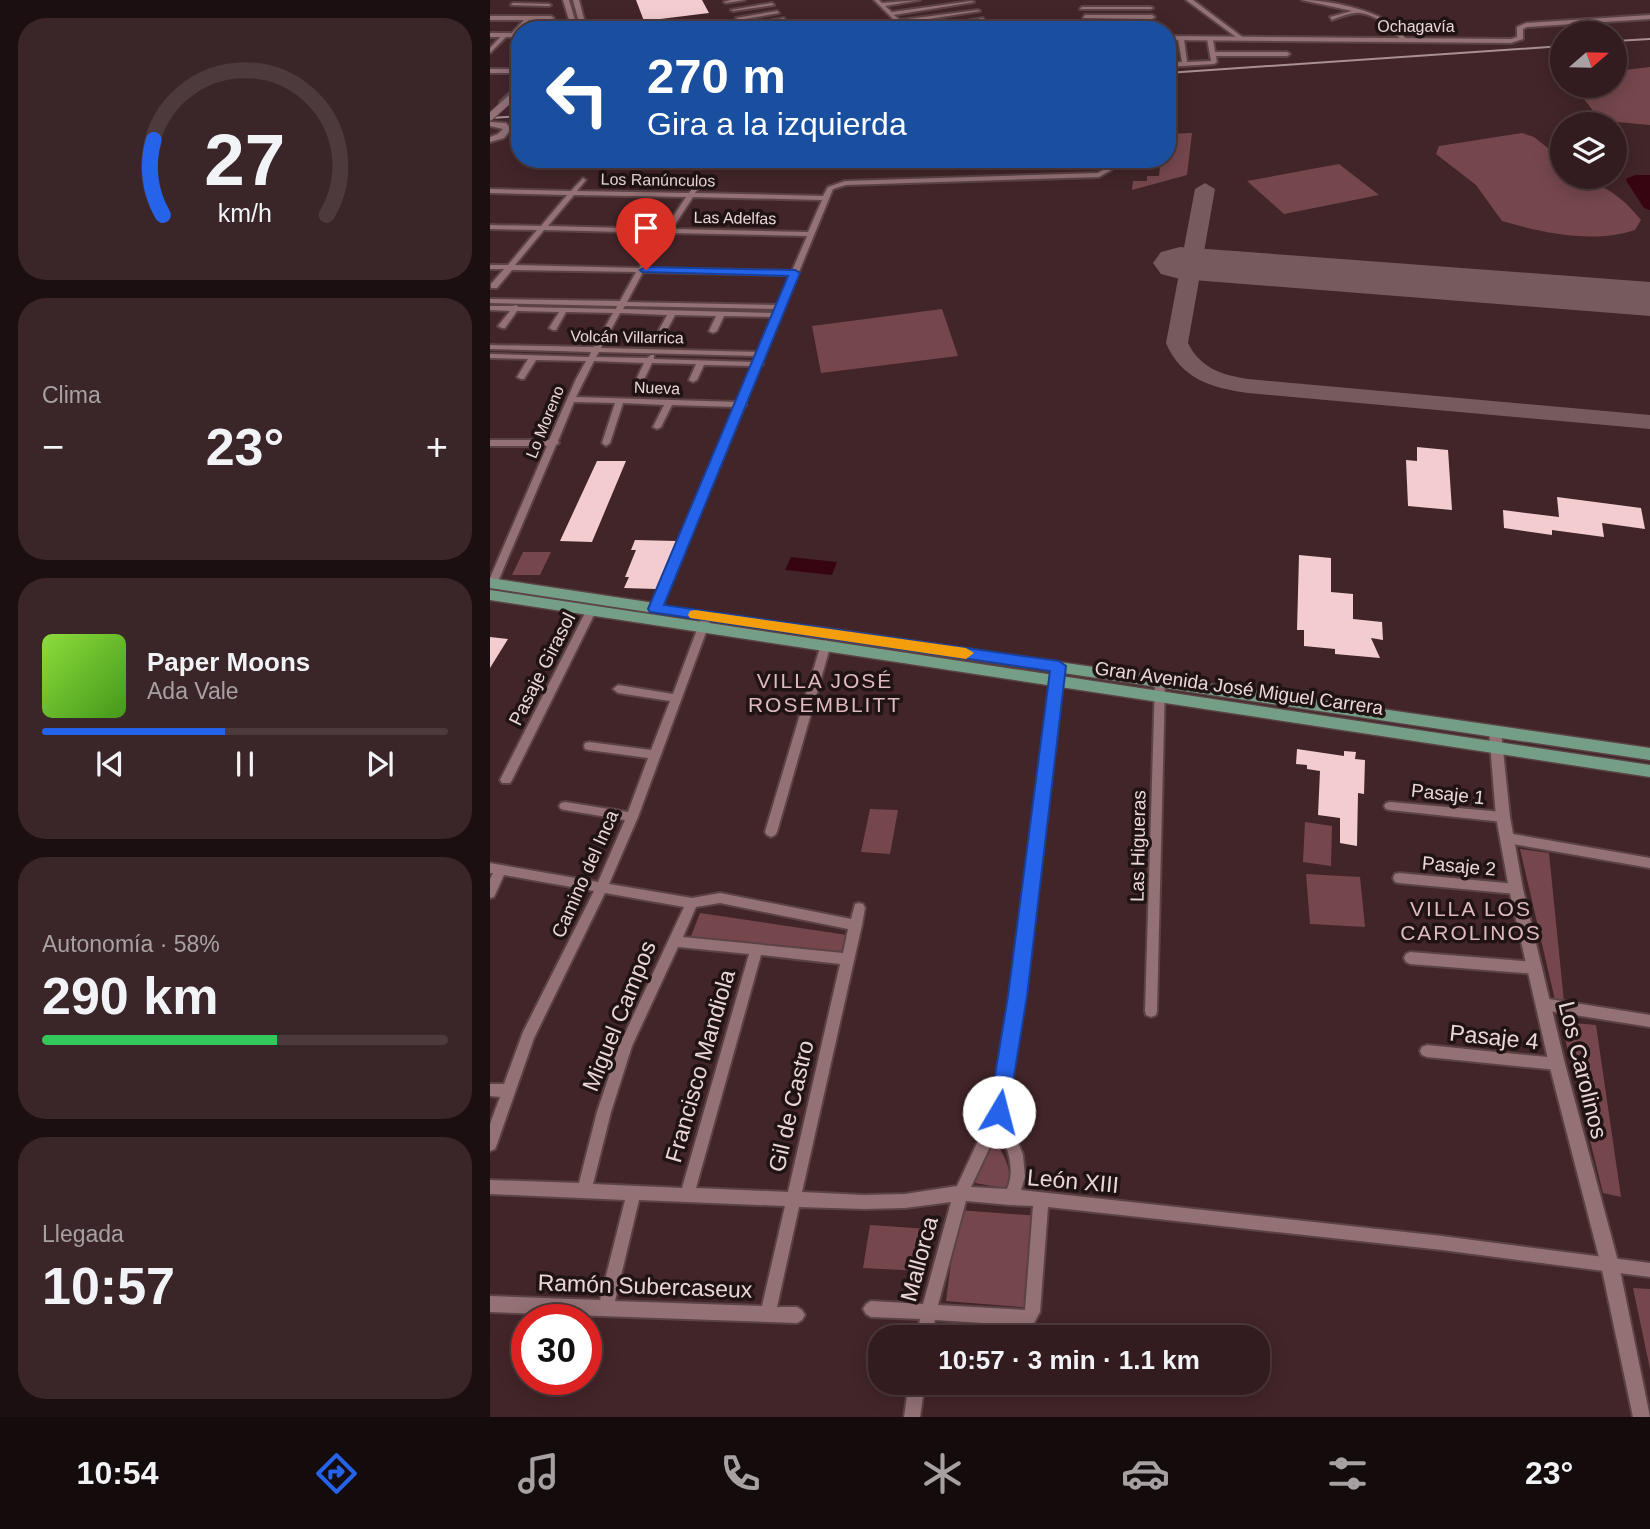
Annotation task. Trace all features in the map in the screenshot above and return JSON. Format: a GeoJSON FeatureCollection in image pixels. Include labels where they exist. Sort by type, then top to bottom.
{"type":"FeatureCollection","features":[{"type":"Feature","properties":{"kind":"main road"},"geometry":{"type":"LineString","coordinates":[[566,0],[572,21]]}},
{"type":"Feature","properties":{"kind":"main road"},"geometry":{"type":"LineString","coordinates":[[576,0],[582,21]]}},
{"type":"Feature","properties":{"kind":"main road","name":"Ochagavía"},"geometry":{"type":"LineString","coordinates":[[1176,38],[1514,41],[1522,37],[1519,29],[1526,25],[1650,16]]}},
{"type":"Feature","properties":{"kind":"main road"},"geometry":{"type":"LineString","coordinates":[[490,35],[511,35]]}},
{"type":"Feature","properties":{"kind":"main road"},"geometry":{"type":"LineString","coordinates":[[490,117],[511,96]]}},
{"type":"Feature","properties":{"kind":"main road"},"geometry":{"type":"LineString","coordinates":[[490,124],[511,101]]}},
{"type":"Feature","properties":{"kind":"main road"},"geometry":{"type":"LineString","coordinates":[[490,124],[503,125],[507,129],[501,136],[490,140]]}},
{"type":"Feature","properties":{"kind":"main road","name":"Gran Avenida José Miguel Carrera"},"geometry":{"type":"LineString","coordinates":[[491,589],[656,609],[826,645],[1057,674]]}},
{"type":"Feature","properties":{"kind":"main road","name":"Gran Avenida José Miguel Carrera"},"geometry":{"type":"LineString","coordinates":[[491,589],[591,611],[705,621],[1496,739],[1650,754]]}},
{"type":"Feature","properties":{"kind":"main road","name":"Gran Avenida José Miguel Carrera"},"geometry":{"type":"LineString","coordinates":[[1496,739],[1650,771]]}},
{"type":"Feature","properties":{"kind":"street"},"geometry":{"type":"LineString","coordinates":[[725,1],[743,0]]}},
{"type":"Feature","properties":{"kind":"street"},"geometry":{"type":"LineString","coordinates":[[876,0],[899,21]]}},
{"type":"Feature","properties":{"kind":"street"},"geometry":{"type":"LineString","coordinates":[[882,5],[918,0]]}},
{"type":"Feature","properties":{"kind":"street"},"geometry":{"type":"LineString","coordinates":[[1189,0],[1242,39]]}},
{"type":"Feature","properties":{"kind":"street"},"geometry":{"type":"LineString","coordinates":[[1304,0],[1359,11],[1390,26],[1404,40]]}},
{"type":"Feature","properties":{"kind":"street"},"geometry":{"type":"LineString","coordinates":[[725,1],[741,21]]}},
{"type":"Feature","properties":{"kind":"street"},"geometry":{"type":"LineString","coordinates":[[891,14],[971,1],[984,20],[977,21]]}},
{"type":"Feature","properties":{"kind":"street"},"geometry":{"type":"LineString","coordinates":[[500,18],[515,2],[549,5]]}},
{"type":"Feature","properties":{"kind":"street"},"geometry":{"type":"LineString","coordinates":[[733,10],[772,4]]}},
{"type":"Feature","properties":{"kind":"street"},"geometry":{"type":"LineString","coordinates":[[1082,8],[1151,8]]}},
{"type":"Feature","properties":{"kind":"street"},"geometry":{"type":"LineString","coordinates":[[1118,8],[1119,21]]}},
{"type":"Feature","properties":{"kind":"street"},"geometry":{"type":"LineString","coordinates":[[907,21],[978,11]]}},
{"type":"Feature","properties":{"kind":"street"},"geometry":{"type":"LineString","coordinates":[[1332,18],[1359,11]]}},
{"type":"Feature","properties":{"kind":"street"},"geometry":{"type":"LineString","coordinates":[[739,18],[777,12]]}},
{"type":"Feature","properties":{"kind":"street"},"geometry":{"type":"LineString","coordinates":[[1085,17],[1152,17]]}},
{"type":"Feature","properties":{"kind":"street"},"geometry":{"type":"LineString","coordinates":[[490,18],[551,18]]}},
{"type":"Feature","properties":{"kind":"street"},"geometry":{"type":"LineString","coordinates":[[525,21],[528,18]]}},
{"type":"Feature","properties":{"kind":"street"},"geometry":{"type":"LineString","coordinates":[[490,51],[511,36]]}},
{"type":"Feature","properties":{"kind":"street"},"geometry":{"type":"LineString","coordinates":[[1181,38],[1185,64]]}},
{"type":"Feature","properties":{"kind":"street"},"geometry":{"type":"LineString","coordinates":[[1210,39],[1214,58]]}},
{"type":"Feature","properties":{"kind":"street"},"geometry":{"type":"LineString","coordinates":[[1176,64],[1214,58],[1287,54]]}},
{"type":"Feature","properties":{"kind":"street"},"geometry":{"type":"LineString","coordinates":[[490,71],[511,71]]}},
{"type":"Feature","properties":{"kind":"street"},"geometry":{"type":"LineString","coordinates":[[502,103],[511,98]]}},
{"type":"Feature","properties":{"kind":"street"},"geometry":{"type":"LineString","coordinates":[[656,609],[829,189],[841,183],[1100,175],[1108,168]]}},
{"type":"Feature","properties":{"kind":"street"},"geometry":{"type":"LineString","coordinates":[[494,286],[583,180]]}},
{"type":"Feature","properties":{"kind":"street","name":"Lo Moreno"},"geometry":{"type":"LineString","coordinates":[[491,589],[591,359],[641,270],[697,186]]}},
{"type":"Feature","properties":{"kind":"street","name":"Los Ranúnculos"},"geometry":{"type":"LineString","coordinates":[[490,191],[825,198]]}},
{"type":"Feature","properties":{"kind":"street","name":"Las Adelfas"},"geometry":{"type":"LineString","coordinates":[[490,227],[812,234]]}},
{"type":"Feature","properties":{"kind":"street"},"geometry":{"type":"LineString","coordinates":[[490,267],[795,273]]}},
{"type":"Feature","properties":{"kind":"street"},"geometry":{"type":"LineString","coordinates":[[490,301],[672,313],[779,311]]}},
{"type":"Feature","properties":{"kind":"street"},"geometry":{"type":"LineString","coordinates":[[502,326],[519,301]]}},
{"type":"Feature","properties":{"kind":"street"},"geometry":{"type":"LineString","coordinates":[[490,309],[779,311]]}},
{"type":"Feature","properties":{"kind":"street"},"geometry":{"type":"LineString","coordinates":[[553,328],[564,310]]}},
{"type":"Feature","properties":{"kind":"street"},"geometry":{"type":"LineString","coordinates":[[663,330],[672,313]]}},
{"type":"Feature","properties":{"kind":"street"},"geometry":{"type":"LineString","coordinates":[[713,331],[721,314]]}},
{"type":"Feature","properties":{"kind":"street","name":"Volcán Villarrica"},"geometry":{"type":"LineString","coordinates":[[490,347],[762,354]]}},
{"type":"Feature","properties":{"kind":"street"},"geometry":{"type":"LineString","coordinates":[[640,380],[654,351]]}},
{"type":"Feature","properties":{"kind":"street","name":"Volcán Villarrica"},"geometry":{"type":"LineString","coordinates":[[490,356],[759,364]]}},
{"type":"Feature","properties":{"kind":"street"},"geometry":{"type":"LineString","coordinates":[[521,377],[533,358]]}},
{"type":"Feature","properties":{"kind":"street"},"geometry":{"type":"LineString","coordinates":[[693,380],[701,362]]}},
{"type":"Feature","properties":{"kind":"street","name":"Nueva"},"geometry":{"type":"LineString","coordinates":[[571,400],[668,405],[742,405]]}},
{"type":"Feature","properties":{"kind":"street"},"geometry":{"type":"LineString","coordinates":[[606,443],[620,403]]}},
{"type":"Feature","properties":{"kind":"street"},"geometry":{"type":"LineString","coordinates":[[657,427],[668,405]]}},
{"type":"Feature","properties":{"kind":"street"},"geometry":{"type":"LineString","coordinates":[[490,443],[555,443]]}},
{"type":"Feature","properties":{"kind":"street","name":"Pasaje Girasol"},"geometry":{"type":"LineString","coordinates":[[506,780],[591,611]]}},
{"type":"Feature","properties":{"kind":"street","name":"Camino del Inca"},"geometry":{"type":"LineString","coordinates":[[490,1144],[528,1036],[601,888],[632,817],[705,621]]}},
{"type":"Feature","properties":{"kind":"street"},"geometry":{"type":"LineString","coordinates":[[771,832],[826,645]]}},
{"type":"Feature","properties":{"kind":"street"},"geometry":{"type":"LineString","coordinates":[[1010,1198],[1016,1189],[1019,1169],[999,1112],[1017,996],[1057,674]]}},
{"type":"Feature","properties":{"kind":"street"},"geometry":{"type":"LineString","coordinates":[[618,689],[675,698]]}},
{"type":"Feature","properties":{"kind":"street","name":"Las Higueras"},"geometry":{"type":"LineString","coordinates":[[1151,1011],[1160,690]]}},
{"type":"Feature","properties":{"kind":"street","name":"Los Carolinos"},"geometry":{"type":"LineString","coordinates":[[1496,739],[1503,817],[1516,889],[1557,1064],[1611,1265],[1642,1417]]}},
{"type":"Feature","properties":{"kind":"street"},"geometry":{"type":"LineString","coordinates":[[589,746],[654,755]]}},
{"type":"Feature","properties":{"kind":"street"},"geometry":{"type":"LineString","coordinates":[[565,806],[632,817]]}},
{"type":"Feature","properties":{"kind":"street","name":"Pasaje 1"},"geometry":{"type":"LineString","coordinates":[[1390,806],[1503,817]]}},
{"type":"Feature","properties":{"kind":"street"},"geometry":{"type":"LineString","coordinates":[[1507,838],[1650,863]]}},
{"type":"Feature","properties":{"kind":"street"},"geometry":{"type":"LineString","coordinates":[[490,893],[495,869],[692,903],[720,898],[856,925]]}},
{"type":"Feature","properties":{"kind":"street","name":"Pasaje 2"},"geometry":{"type":"LineString","coordinates":[[1399,878],[1516,889]]}},
{"type":"Feature","properties":{"kind":"street","name":"Miguel Campos"},"geometry":{"type":"LineString","coordinates":[[584,1191],[604,1112],[626,1046],[692,903]]}},
{"type":"Feature","properties":{"kind":"street","name":"Gil de Castro"},"geometry":{"type":"LineString","coordinates":[[768,1314],[859,908]]}},
{"type":"Feature","properties":{"kind":"street"},"geometry":{"type":"LineString","coordinates":[[674,941],[848,959]]}},
{"type":"Feature","properties":{"kind":"street","name":"Francisco Mandiola"},"geometry":{"type":"LineString","coordinates":[[687,1195],[756,950]]}},
{"type":"Feature","properties":{"kind":"street"},"geometry":{"type":"LineString","coordinates":[[1410,958],[1536,968]]}},
{"type":"Feature","properties":{"kind":"street"},"geometry":{"type":"LineString","coordinates":[[1544,1004],[1650,1021]]}},
{"type":"Feature","properties":{"kind":"street","name":"Pasaje 4"},"geometry":{"type":"LineString","coordinates":[[1427,1051],[1557,1064]]}},
{"type":"Feature","properties":{"kind":"street"},"geometry":{"type":"LineString","coordinates":[[490,1090],[508,1091]]}},
{"type":"Feature","properties":{"kind":"street","name":"Mallorca"},"geometry":{"type":"LineString","coordinates":[[927,1325],[961,1193],[999,1112]]}},
{"type":"Feature","properties":{"kind":"street","name":"León XIII"},"geometry":{"type":"LineString","coordinates":[[490,1187],[884,1202],[961,1193],[1041,1199],[1442,1243],[1650,1270]]}},
{"type":"Feature","properties":{"kind":"street"},"geometry":{"type":"LineString","coordinates":[[606,1307],[634,1193]]}},
{"type":"Feature","properties":{"kind":"street"},"geometry":{"type":"LineString","coordinates":[[871,1309],[1028,1318],[1032,1312],[1041,1199]]}},
{"type":"Feature","properties":{"kind":"street","name":"Ramón Subercaseux"},"geometry":{"type":"LineString","coordinates":[[490,1304],[797,1315]]}},
{"type":"Feature","properties":{"kind":"street"},"geometry":{"type":"LineString","coordinates":[[912,1417],[915,1395]]}},
{"type":"Feature","properties":{"kind":"shaded area"},"geometry":{"type":"Polygon","coordinates":[[[1650,67],[1650,125],[1627,123],[1627,112],[1594,112],[1583,98],[1628,98],[1628,70],[1650,67]]]}},
{"type":"Feature","properties":{"kind":"shaded area"},"geometry":{"type":"Polygon","coordinates":[[[1192,133],[1187,175],[1132,190],[1133,181],[1147,181],[1147,176],[1159,176],[1160,168],[1176,168],[1176,134],[1192,133]]]}},
{"type":"Feature","properties":{"kind":"shaded area"},"geometry":{"type":"Polygon","coordinates":[[[1522,133],[1534,137],[1550,150],[1550,189],[1607,189],[1641,220],[1635,230],[1603,236],[1551,233],[1502,221],[1476,185],[1436,154],[1439,146],[1522,133]]]}},
{"type":"Feature","properties":{"kind":"shaded area"},"geometry":{"type":"Polygon","coordinates":[[[1339,164],[1379,195],[1284,214],[1247,181],[1339,164]]]}},
{"type":"Feature","properties":{"kind":"shaded area"},"geometry":{"type":"Polygon","coordinates":[[[1635,175],[1650,175],[1650,210],[1644,208],[1627,179],[1635,175]]]}},
{"type":"Feature","properties":{"kind":"shaded area"},"geometry":{"type":"Polygon","coordinates":[[[942,309],[958,356],[821,373],[812,326],[942,309]]]}},
{"type":"Feature","properties":{"kind":"shaded area"},"geometry":{"type":"Polygon","coordinates":[[[523,552],[551,552],[540,575],[512,575],[523,552]]]}},
{"type":"Feature","properties":{"kind":"shaded area"},"geometry":{"type":"Polygon","coordinates":[[[791,557],[837,562],[832,575],[785,570],[791,557]]]}},
{"type":"Feature","properties":{"kind":"shaded area"},"geometry":{"type":"Polygon","coordinates":[[[870,809],[898,810],[890,854],[861,852],[870,809]]]}},
{"type":"Feature","properties":{"kind":"shaded area"},"geometry":{"type":"Polygon","coordinates":[[[1305,822],[1332,826],[1331,866],[1303,862],[1305,822]]]}},
{"type":"Feature","properties":{"kind":"shaded area"},"geometry":{"type":"Polygon","coordinates":[[[1520,849],[1549,853],[1564,1002],[1555,1000],[1520,849]]]}},
{"type":"Feature","properties":{"kind":"shaded area"},"geometry":{"type":"Polygon","coordinates":[[[1306,874],[1360,877],[1365,927],[1310,924],[1306,874]]]}},
{"type":"Feature","properties":{"kind":"shaded area"},"geometry":{"type":"Polygon","coordinates":[[[700,913],[847,935],[843,954],[690,939],[700,913]]]}},
{"type":"Feature","properties":{"kind":"shaded area"},"geometry":{"type":"Polygon","coordinates":[[[1561,1022],[1596,1025],[1621,1197],[1603,1193],[1561,1022]]]}},
{"type":"Feature","properties":{"kind":"shaded area"},"geometry":{"type":"Polygon","coordinates":[[[994,1141],[1007,1164],[1008,1189],[970,1182],[994,1141]]]}},
{"type":"Feature","properties":{"kind":"shaded area"},"geometry":{"type":"Polygon","coordinates":[[[958,1210],[1040,1216],[1032,1308],[946,1301],[958,1210]]]}},
{"type":"Feature","properties":{"kind":"shaded area"},"geometry":{"type":"Polygon","coordinates":[[[870,1225],[928,1229],[923,1271],[863,1268],[870,1225]]]}},
{"type":"Feature","properties":{"kind":"shaded area"},"geometry":{"type":"Polygon","coordinates":[[[1633,1288],[1650,1289],[1650,1369],[1633,1288]]]}},
{"type":"Feature","properties":{"kind":"building"},"geometry":{"type":"Polygon","coordinates":[[[636,0],[702,0],[709,13],[644,21],[636,0]]]}},
{"type":"Feature","properties":{"kind":"building"},"geometry":{"type":"Polygon","coordinates":[[[1417,447],[1448,450],[1452,510],[1408,506],[1406,460],[1417,461],[1417,447]]]}},
{"type":"Feature","properties":{"kind":"building"},"geometry":{"type":"Polygon","coordinates":[[[597,461],[626,461],[592,542],[560,541],[597,461]]]}},
{"type":"Feature","properties":{"kind":"building"},"geometry":{"type":"Polygon","coordinates":[[[1557,497],[1641,508],[1645,529],[1602,523],[1604,537],[1552,530],[1552,535],[1504,528],[1503,510],[1559,517],[1557,497]]]}},
{"type":"Feature","properties":{"kind":"building"},"geometry":{"type":"Polygon","coordinates":[[[635,540],[676,541],[656,589],[624,588],[629,577],[625,577],[636,550],[631,550],[635,540]]]}},
{"type":"Feature","properties":{"kind":"building"},"geometry":{"type":"Polygon","coordinates":[[[1299,555],[1331,558],[1331,592],[1353,594],[1353,619],[1382,622],[1383,640],[1371,638],[1380,658],[1335,654],[1335,649],[1304,646],[1304,630],[1297,630],[1299,555]]]}},
{"type":"Feature","properties":{"kind":"building"},"geometry":{"type":"Polygon","coordinates":[[[490,637],[508,639],[490,668],[490,637]]]}},
{"type":"Feature","properties":{"kind":"building"},"geometry":{"type":"Polygon","coordinates":[[[1297,749],[1344,756],[1344,751],[1356,752],[1355,759],[1365,760],[1364,794],[1358,793],[1357,846],[1340,843],[1340,818],[1318,815],[1320,771],[1307,769],[1307,765],[1296,764],[1297,749]]]}},
{"type":"Feature","properties":{"kind":"taxiway"},"geometry":{"type":"LineString","coordinates":[[1205,189],[1177,343],[1188,363],[1205,375],[1248,386],[1650,422]]}},
{"type":"Feature","properties":{"kind":"runway"},"geometry":{"type":"LineString","coordinates":[[1180,263],[1650,299]]}},
{"type":"Feature","properties":{"kind":"railway"},"geometry":{"type":"LineString","coordinates":[[1628,40],[1650,39]]}},
{"type":"Feature","properties":{"kind":"railway"},"geometry":{"type":"LineString","coordinates":[[1176,72],[1550,47]]}},
{"type":"Feature","properties":{"kind":"railway"},"geometry":{"type":"LineString","coordinates":[[490,118],[511,117]]}},
{"type":"Feature","properties":{"kind":"slow traffic"},"geometry":{"type":"LineString","coordinates":[[695,615],[966,653]]}},
{"type":"Feature","properties":{"kind":"district","name":"VILLA JOSÉ ROSEMBLITT"},"geometry":{"type":"Point","coordinates":[825,692]}},
{"type":"Feature","properties":{"kind":"district","name":"VILLA LOS CAROLINOS"},"geometry":{"type":"Point","coordinates":[1471,920]}},
{"type":"Feature","properties":{"kind":"route"},"geometry":{"type":"LineString","coordinates":[[646,270],[795,273],[656,609],[1059,666],[1017,996],[999,1112]]}}]}
